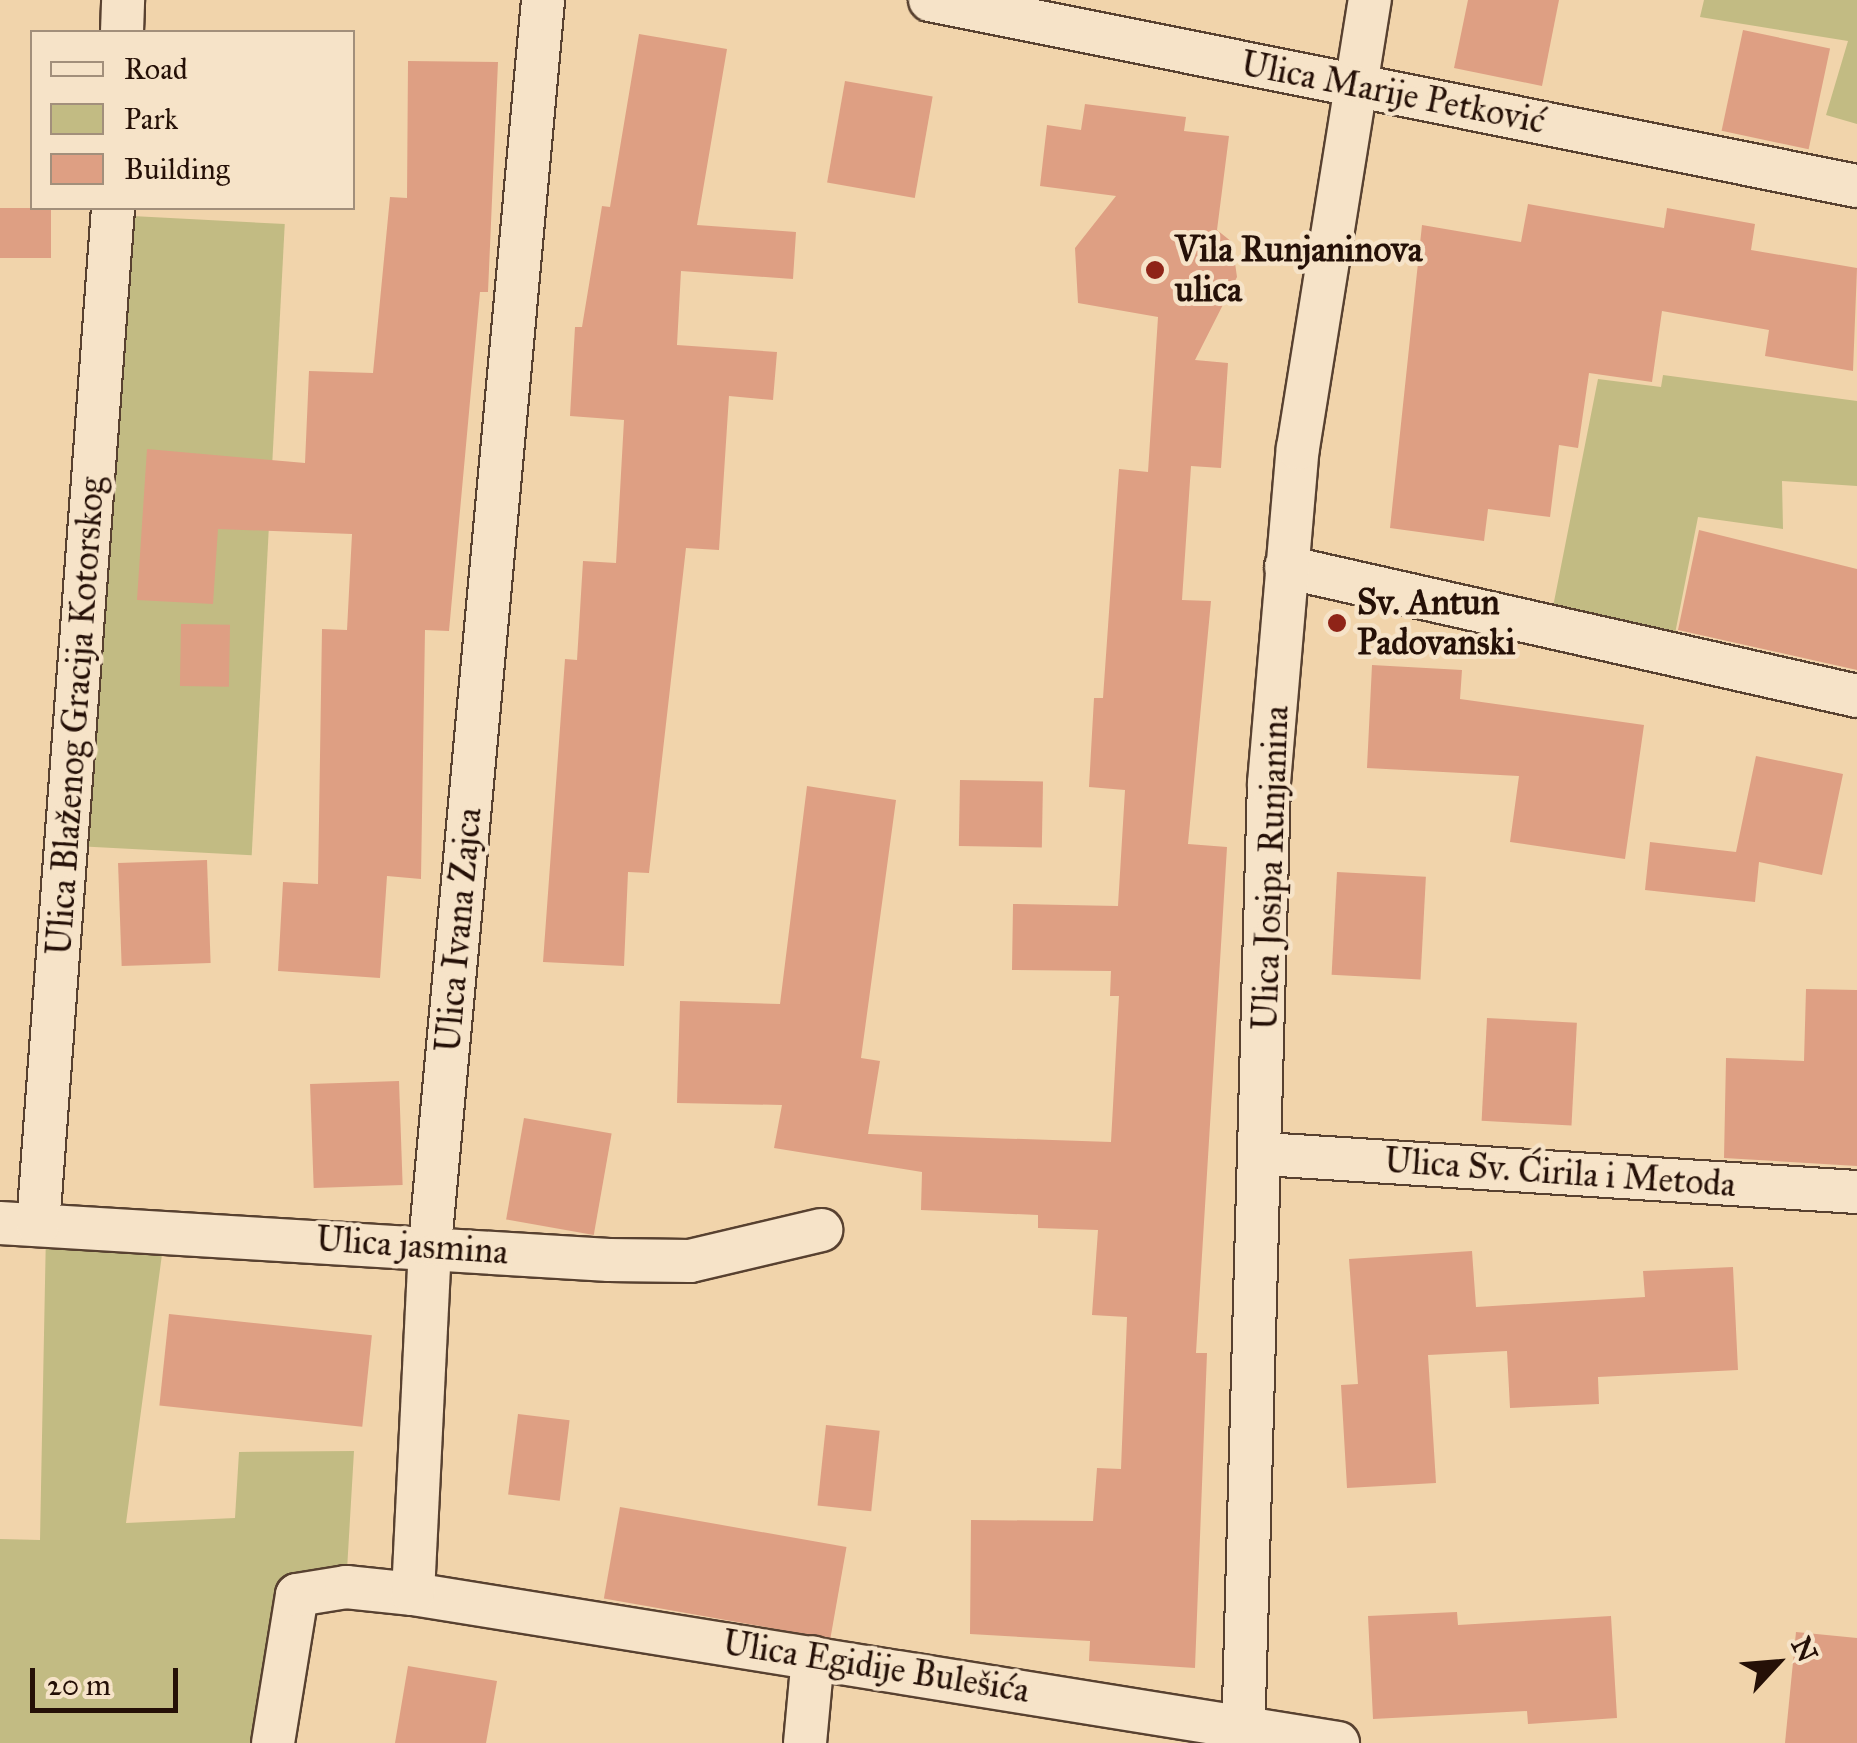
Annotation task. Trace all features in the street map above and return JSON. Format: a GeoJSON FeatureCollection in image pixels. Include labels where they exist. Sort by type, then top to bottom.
{"type":"FeatureCollection","features":[{"type":"Feature","properties":{"kind":"street"},"geometry":{"type":"LineString","coordinates":[[122,30],[123,0]]}},
{"type":"Feature","properties":{"kind":"street","name":"Ulica Ivana Zajca"},"geometry":{"type":"LineString","coordinates":[[412,1594],[430,1245],[543,0]]}},
{"type":"Feature","properties":{"kind":"street","name":"Ulica Marije Petković"},"geometry":{"type":"LineString","coordinates":[[930,0],[1857,186]]}},
{"type":"Feature","properties":{"kind":"street","name":"Ulica Josipa Runjanina"},"geometry":{"type":"LineString","coordinates":[[1244,1734],[1264,1154],[1269,783],[1286,567],[1370,0]]}},
{"type":"Feature","properties":{"kind":"street","name":"Ulica Blaženog Gracija Kotorskog"},"geometry":{"type":"LineString","coordinates":[[19,1224],[113,210]]}},
{"type":"Feature","properties":{"kind":"street"},"geometry":{"type":"LineString","coordinates":[[1286,567],[1857,696]]}},
{"type":"Feature","properties":{"kind":"street","name":"Ulica Sv. Ćirila i Metoda"},"geometry":{"type":"LineString","coordinates":[[1264,1154],[1857,1192]]}},
{"type":"Feature","properties":{"kind":"street","name":"Ulica jasmina"},"geometry":{"type":"LineString","coordinates":[[19,1224],[690,1261],[821,1230]]}},
{"type":"Feature","properties":{"kind":"street"},"geometry":{"type":"LineString","coordinates":[[274,1743],[297,1595],[346,1587],[412,1594]]}},
{"type":"Feature","properties":{"kind":"street","name":"Ulica Egidije Bulešića"},"geometry":{"type":"LineString","coordinates":[[412,1594],[813,1657],[1244,1734],[1338,1743]]}},
{"type":"Feature","properties":{"kind":"street"},"geometry":{"type":"LineString","coordinates":[[805,1743],[813,1657]]}},
{"type":"Feature","properties":{"kind":"green space"},"geometry":{"type":"Polygon","coordinates":[[[1704,0],[1857,0],[1857,124],[1826,115],[1848,41],[1700,17],[1704,0]]]}},
{"type":"Feature","properties":{"kind":"green space"},"geometry":{"type":"Polygon","coordinates":[[[113,215],[285,224],[252,855],[80,846],[113,215]]]}},
{"type":"Feature","properties":{"kind":"green space"},"geometry":{"type":"Polygon","coordinates":[[[1663,375],[1857,401],[1857,486],[1782,481],[1783,529],[1698,517],[1671,654],[1549,627],[1598,379],[1661,387],[1663,375]]]}},
{"type":"Feature","properties":{"kind":"green space"},"geometry":{"type":"Polygon","coordinates":[[[46,1231],[165,1232],[126,1523],[235,1518],[239,1452],[354,1451],[346,1587],[297,1596],[273,1743],[0,1743],[0,1539],[40,1540],[46,1231]]]}},
{"type":"Feature","properties":{"kind":"building"},"geometry":{"type":"Polygon","coordinates":[[[1468,0],[1559,0],[1542,86],[1454,68],[1468,0]]]}},
{"type":"Feature","properties":{"kind":"building"},"geometry":{"type":"Polygon","coordinates":[[[1743,30],[1830,49],[1809,149],[1722,131],[1743,30]]]}},
{"type":"Feature","properties":{"kind":"building"},"geometry":{"type":"Polygon","coordinates":[[[639,34],[727,49],[697,225],[796,232],[793,279],[681,271],[677,345],[777,352],[773,400],[729,396],[719,550],[686,548],[649,873],[628,872],[624,966],[543,962],[565,659],[577,660],[583,561],[616,563],[624,420],[570,416],[575,327],[582,327],[602,206],[610,207],[639,34]]]}},
{"type":"Feature","properties":{"kind":"building"},"geometry":{"type":"Polygon","coordinates":[[[408,61],[498,62],[488,292],[480,292],[449,631],[425,630],[421,879],[387,876],[380,978],[278,971],[283,882],[318,884],[322,629],[347,630],[352,534],[218,529],[213,604],[137,600],[147,449],[305,463],[309,371],[373,373],[390,197],[407,198],[408,61]]]}},
{"type":"Feature","properties":{"kind":"building"},"geometry":{"type":"Polygon","coordinates":[[[845,81],[933,96],[915,198],[827,182],[845,81]]]}},
{"type":"Feature","properties":{"kind":"building"},"geometry":{"type":"Polygon","coordinates":[[[1085,104],[1186,117],[1184,131],[1229,136],[1217,230],[1232,242],[1237,277],[1195,360],[1228,363],[1221,468],[1191,466],[1182,600],[1211,601],[1188,844],[1227,847],[1196,1353],[1207,1353],[1195,1668],[1089,1661],[1090,1641],[970,1634],[971,1520],[1093,1521],[1097,1468],[1121,1469],[1127,1317],[1092,1315],[1098,1230],[1038,1228],[1038,1215],[921,1210],[922,1172],[774,1148],[782,1105],[677,1103],[680,1001],[780,1004],[807,786],[896,800],[861,1058],[880,1061],[868,1134],[1111,1142],[1119,996],[1110,996],[1111,971],[1012,970],[1013,904],[1118,906],[1125,790],[1089,787],[1094,698],[1103,698],[1119,469],[1148,472],[1158,317],[1078,303],[1075,248],[1116,196],[1040,186],[1047,125],[1081,130],[1085,104]]]}},
{"type":"Feature","properties":{"kind":"building"},"geometry":{"type":"Polygon","coordinates":[[[1528,204],[1664,228],[1667,208],[1755,224],[1751,250],[1857,268],[1853,371],[1765,356],[1769,330],[1662,311],[1652,382],[1589,373],[1578,448],[1559,445],[1550,517],[1488,509],[1484,541],[1390,528],[1422,225],[1521,242],[1528,204]]]}},
{"type":"Feature","properties":{"kind":"building"},"geometry":{"type":"Polygon","coordinates":[[[0,208],[51,210],[51,258],[0,258],[0,208]]]}},
{"type":"Feature","properties":{"kind":"building"},"geometry":{"type":"Polygon","coordinates":[[[1699,530],[1857,569],[1857,670],[1678,630],[1699,530]]]}},
{"type":"Feature","properties":{"kind":"building"},"geometry":{"type":"Polygon","coordinates":[[[181,624],[230,625],[229,687],[180,686],[181,624]]]}},
{"type":"Feature","properties":{"kind":"building"},"geometry":{"type":"Polygon","coordinates":[[[1372,665],[1462,670],[1460,699],[1644,725],[1625,859],[1510,842],[1519,776],[1367,768],[1372,665]]]}},
{"type":"Feature","properties":{"kind":"building"},"geometry":{"type":"Polygon","coordinates":[[[1756,756],[1843,774],[1822,875],[1759,862],[1755,902],[1645,890],[1650,842],[1736,852],[1756,756]]]}},
{"type":"Feature","properties":{"kind":"building"},"geometry":{"type":"Polygon","coordinates":[[[960,780],[1043,781],[1042,847],[959,846],[960,780]]]}},
{"type":"Feature","properties":{"kind":"building"},"geometry":{"type":"Polygon","coordinates":[[[207,860],[211,963],[122,966],[118,863],[207,860]]]}},
{"type":"Feature","properties":{"kind":"building"},"geometry":{"type":"Polygon","coordinates":[[[1337,872],[1426,877],[1420,980],[1332,975],[1337,872]]]}},
{"type":"Feature","properties":{"kind":"building"},"geometry":{"type":"Polygon","coordinates":[[[1806,989],[1857,990],[1857,1166],[1724,1158],[1726,1058],[1804,1061],[1806,989]]]}},
{"type":"Feature","properties":{"kind":"building"},"geometry":{"type":"Polygon","coordinates":[[[1487,1018],[1577,1023],[1571,1126],[1482,1121],[1487,1018]]]}},
{"type":"Feature","properties":{"kind":"building"},"geometry":{"type":"Polygon","coordinates":[[[399,1081],[403,1185],[314,1188],[310,1084],[399,1081]]]}},
{"type":"Feature","properties":{"kind":"building"},"geometry":{"type":"Polygon","coordinates":[[[524,1118],[612,1133],[594,1235],[506,1219],[524,1118]]]}},
{"type":"Feature","properties":{"kind":"building"},"geometry":{"type":"Polygon","coordinates":[[[1472,1251],[1476,1307],[1645,1297],[1643,1271],[1733,1267],[1738,1370],[1598,1377],[1599,1404],[1510,1408],[1507,1351],[1428,1355],[1436,1483],[1347,1488],[1341,1385],[1358,1384],[1349,1259],[1472,1251]]]}},
{"type":"Feature","properties":{"kind":"building"},"geometry":{"type":"Polygon","coordinates":[[[169,1314],[372,1335],[362,1427],[159,1405],[169,1314]]]}},
{"type":"Feature","properties":{"kind":"building"},"geometry":{"type":"Polygon","coordinates":[[[518,1414],[570,1420],[560,1501],[508,1494],[518,1414]]]}},
{"type":"Feature","properties":{"kind":"building"},"geometry":{"type":"Polygon","coordinates":[[[826,1425],[880,1431],[871,1511],[818,1506],[826,1425]]]}},
{"type":"Feature","properties":{"kind":"building"},"geometry":{"type":"Polygon","coordinates":[[[620,1507],[847,1547],[830,1639],[604,1599],[620,1507]]]}},
{"type":"Feature","properties":{"kind":"building"},"geometry":{"type":"Polygon","coordinates":[[[1457,1612],[1458,1625],[1611,1616],[1617,1718],[1528,1724],[1527,1711],[1373,1719],[1368,1616],[1457,1612]]]}},
{"type":"Feature","properties":{"kind":"building"},"geometry":{"type":"Polygon","coordinates":[[[1796,1632],[1857,1638],[1857,1743],[1785,1743],[1796,1632]]]}},
{"type":"Feature","properties":{"kind":"building"},"geometry":{"type":"Polygon","coordinates":[[[408,1666],[497,1681],[486,1743],[395,1743],[408,1666]]]}},
{"type":"Feature","properties":{"kind":"place","name":"Vila Runjaninova ulica"},"geometry":{"type":"Point","coordinates":[1155,270]}},
{"type":"Feature","properties":{"kind":"place","name":"Sv. Antun Padovanski"},"geometry":{"type":"Point","coordinates":[1337,623]}}]}
